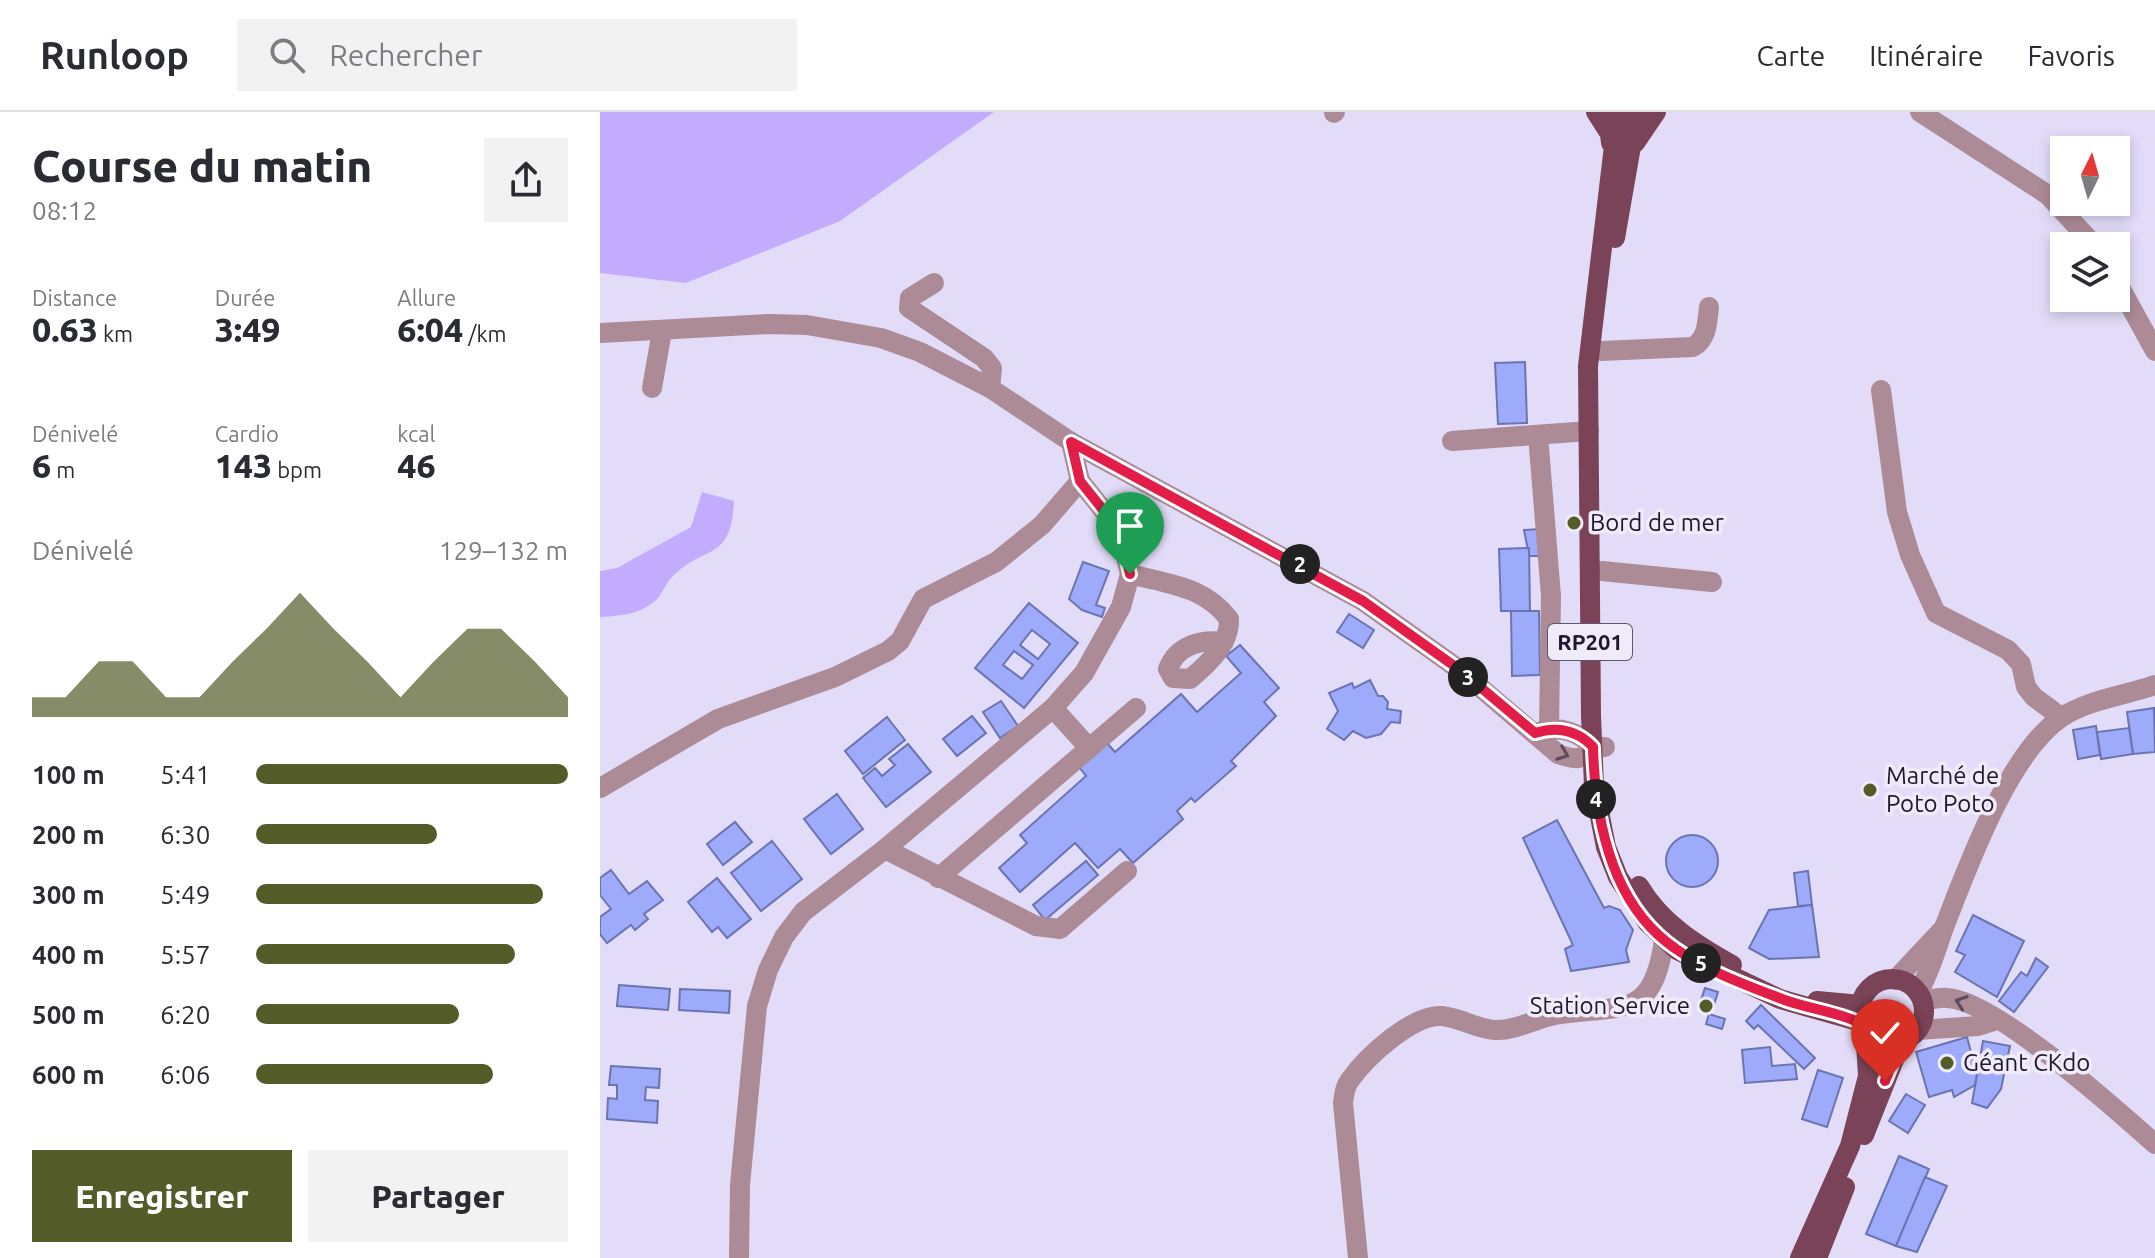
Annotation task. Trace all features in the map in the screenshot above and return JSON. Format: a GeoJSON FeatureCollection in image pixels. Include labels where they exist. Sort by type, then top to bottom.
{"type":"FeatureCollection","features":[{"type":"Feature","properties":{"kind":"main road"},"geometry":{"type":"LineString","coordinates":[[1596,112],[1620,156],[1656,112]]}},
{"type":"Feature","properties":{"kind":"main road","name":"RP201"},"geometry":{"type":"LineString","coordinates":[[1618,112],[1620,156],[1601,351],[1602,571],[1599,747],[1594,786],[1606,847],[1633,901],[1664,940],[1706,966],[1780,999],[1862,1018]]}},
{"type":"Feature","properties":{"kind":"main road","name":"RP201"},"geometry":{"type":"LineString","coordinates":[[1637,112],[1620,156],[1589,339],[1599,747],[1618,843],[1631,873],[1659,914],[1680,933],[1741,970],[1862,1018],[1881,1041],[1909,1036]]}},
{"type":"Feature","properties":{"kind":"main road"},"geometry":{"type":"LineString","coordinates":[[1800,1258],[1850,1146],[1868,1076],[1862,1018],[1874,985],[1895,980],[1920,997],[1922,1021],[1909,1036],[1817,1258]]}},
{"type":"Feature","properties":{"kind":"street"},"geometry":{"type":"LineString","coordinates":[[1920,112],[2048,195],[2082,232]]}},
{"type":"Feature","properties":{"kind":"street"},"geometry":{"type":"LineString","coordinates":[[934,283],[910,298],[909,308],[984,358],[992,368],[990,388]]}},
{"type":"Feature","properties":{"kind":"street"},"geometry":{"type":"LineString","coordinates":[[2130,305],[2155,351]]}},
{"type":"Feature","properties":{"kind":"street"},"geometry":{"type":"LineString","coordinates":[[1601,351],[1693,347],[1701,342],[1706,332],[1709,307]]}},
{"type":"Feature","properties":{"kind":"street"},"geometry":{"type":"LineString","coordinates":[[600,333],[769,324],[847,331],[920,352],[990,388],[1071,442],[1363,601],[1542,731],[1582,735],[1599,747]]}},
{"type":"Feature","properties":{"kind":"street"},"geometry":{"type":"LineString","coordinates":[[652,388],[662,331]]}},
{"type":"Feature","properties":{"kind":"street"},"geometry":{"type":"LineString","coordinates":[[1881,390],[1897,512],[1910,555],[1936,613],[2008,650],[2021,664],[2026,687],[2061,717]]}},
{"type":"Feature","properties":{"kind":"street"},"geometry":{"type":"LineString","coordinates":[[1452,441],[1589,431]]}},
{"type":"Feature","properties":{"kind":"street"},"geometry":{"type":"LineString","coordinates":[[1538,435],[1551,596],[1542,731]]}},
{"type":"Feature","properties":{"kind":"street"},"geometry":{"type":"LineString","coordinates":[[739,1258],[739,1198],[747,1135],[751,1048],[757,1006],[768,970],[784,937],[803,912],[885,849],[1053,708],[1084,673],[1121,607],[1130,574],[1120,531],[1080,481],[1071,442]]}},
{"type":"Feature","properties":{"kind":"street"},"geometry":{"type":"LineString","coordinates":[[600,788],[718,719],[835,677],[888,651],[900,641],[923,599],[996,562],[1042,525],[1080,481]]}},
{"type":"Feature","properties":{"kind":"street"},"geometry":{"type":"LineString","coordinates":[[1602,571],[1712,582]]}},
{"type":"Feature","properties":{"kind":"street"},"geometry":{"type":"LineString","coordinates":[[1130,574],[1200,592],[1215,600],[1229,619],[1224,642]]}},
{"type":"Feature","properties":{"kind":"street"},"geometry":{"type":"LineString","coordinates":[[2155,685],[2099,700],[2061,717],[2036,742],[1992,815],[1944,929],[1933,968],[1920,997],[1955,1000],[1997,1020],[2071,1075],[2155,1144]]}},
{"type":"Feature","properties":{"kind":"street"},"geometry":{"type":"LineString","coordinates":[[1053,708],[1089,748]]}},
{"type":"Feature","properties":{"kind":"street"},"geometry":{"type":"LineString","coordinates":[[938,878],[1136,708]]}},
{"type":"Feature","properties":{"kind":"street"},"geometry":{"type":"LineString","coordinates":[[885,849],[1036,926],[1060,929],[1127,871]]}},
{"type":"Feature","properties":{"kind":"street"},"geometry":{"type":"LineString","coordinates":[[1895,980],[1944,929]]}},
{"type":"Feature","properties":{"kind":"street"},"geometry":{"type":"LineString","coordinates":[[1358,1258],[1343,1103],[1347,1082],[1359,1069],[1420,1017],[1441,1016],[1498,1030],[1552,1016],[1608,1010],[1634,1003],[1658,978],[1664,940]]}},
{"type":"Feature","properties":{"kind":"street"},"geometry":{"type":"LineString","coordinates":[[1909,1036],[1978,1026],[1997,1020]]}},
{"type":"Feature","properties":{"kind":"shaded area"},"geometry":{"type":"Polygon","coordinates":[[[600,112],[994,112],[840,221],[686,283],[600,273],[600,112]]]}},
{"type":"Feature","properties":{"kind":"shaded area"},"geometry":{"type":"Polygon","coordinates":[[[702,492],[734,501],[732,521],[722,543],[684,567],[646,608],[624,615],[600,617],[600,571],[617,568],[691,527],[702,492]]]}},
{"type":"Feature","properties":{"kind":"building"},"geometry":{"type":"Polygon","coordinates":[[[1525,362],[1527,423],[1498,424],[1495,363],[1525,362]]]}},
{"type":"Feature","properties":{"kind":"building"},"geometry":{"type":"Polygon","coordinates":[[[1540,529],[1540,556],[1529,556],[1524,530],[1540,529]]]}},
{"type":"Feature","properties":{"kind":"building"},"geometry":{"type":"Polygon","coordinates":[[[1529,548],[1530,611],[1501,611],[1499,549],[1529,548]]]}},
{"type":"Feature","properties":{"kind":"building"},"geometry":{"type":"Polygon","coordinates":[[[1083,562],[1109,571],[1096,605],[1105,608],[1102,617],[1082,610],[1069,599],[1083,562]]]}},
{"type":"Feature","properties":{"kind":"building"},"geometry":{"type":"Polygon","coordinates":[[[1029,603],[1078,643],[1024,708],[975,668],[1029,603]],[[1032,630],[1020,645],[1038,659],[1050,644],[1032,630]],[[1014,651],[1003,665],[1022,679],[1033,665],[1014,651]]]}},
{"type":"Feature","properties":{"kind":"building"},"geometry":{"type":"Polygon","coordinates":[[[1511,611],[1539,611],[1540,675],[1512,676],[1511,611]]]}},
{"type":"Feature","properties":{"kind":"building"},"geometry":{"type":"Polygon","coordinates":[[[1349,614],[1374,630],[1363,648],[1337,632],[1349,614]]]}},
{"type":"Feature","properties":{"kind":"building"},"geometry":{"type":"Polygon","coordinates":[[[1240,645],[1279,688],[1264,702],[1276,716],[1231,761],[1236,766],[1195,802],[1191,798],[1177,811],[1183,819],[1133,863],[1120,849],[1098,868],[1075,843],[1020,892],[999,868],[1027,843],[1020,835],[1086,776],[1079,767],[1107,743],[1115,752],[1181,694],[1197,712],[1241,673],[1226,656],[1240,645]]]}},
{"type":"Feature","properties":{"kind":"building"},"geometry":{"type":"Polygon","coordinates":[[[1370,680],[1378,696],[1383,696],[1388,702],[1387,709],[1401,711],[1400,723],[1391,722],[1381,734],[1366,738],[1353,731],[1344,740],[1327,729],[1338,711],[1329,693],[1352,683],[1354,688],[1370,680]]]}},
{"type":"Feature","properties":{"kind":"building"},"geometry":{"type":"Polygon","coordinates":[[[1001,701],[1018,726],[1000,738],[983,712],[1001,701]]]}},
{"type":"Feature","properties":{"kind":"building"},"geometry":{"type":"Polygon","coordinates":[[[2154,708],[2155,752],[2133,754],[2127,712],[2154,708]]]}},
{"type":"Feature","properties":{"kind":"building"},"geometry":{"type":"Polygon","coordinates":[[[972,716],[986,733],[957,756],[943,739],[972,716]]]}},
{"type":"Feature","properties":{"kind":"building"},"geometry":{"type":"Polygon","coordinates":[[[887,717],[905,740],[863,774],[845,751],[887,717]]]}},
{"type":"Feature","properties":{"kind":"building"},"geometry":{"type":"Polygon","coordinates":[[[2096,726],[2100,755],[2078,759],[2073,730],[2096,726]]]}},
{"type":"Feature","properties":{"kind":"building"},"geometry":{"type":"Polygon","coordinates":[[[2129,728],[2133,754],[2101,759],[2097,732],[2129,728]]]}},
{"type":"Feature","properties":{"kind":"building"},"geometry":{"type":"Polygon","coordinates":[[[908,744],[931,772],[886,807],[863,778],[875,768],[882,776],[895,765],[889,759],[908,744]]]}},
{"type":"Feature","properties":{"kind":"building"},"geometry":{"type":"Polygon","coordinates":[[[837,794],[863,829],[831,854],[804,819],[837,794]]]}},
{"type":"Feature","properties":{"kind":"building"},"geometry":{"type":"Polygon","coordinates":[[[1557,820],[1604,908],[1609,906],[1620,910],[1633,930],[1626,950],[1629,962],[1571,971],[1565,949],[1573,945],[1523,838],[1557,820]]]}},
{"type":"Feature","properties":{"kind":"building"},"geometry":{"type":"Polygon","coordinates":[[[735,822],[752,842],[723,865],[707,844],[735,822]]]}},
{"type":"Feature","properties":{"kind":"building"},"geometry":{"type":"Polygon","coordinates":[[[1692,835],[1710,843],[1718,861],[1710,879],[1692,887],[1674,879],[1666,861],[1674,843],[1692,835]]]}},
{"type":"Feature","properties":{"kind":"building"},"geometry":{"type":"Polygon","coordinates":[[[772,841],[802,879],[761,911],[731,873],[772,841]]]}},
{"type":"Feature","properties":{"kind":"building"},"geometry":{"type":"Polygon","coordinates":[[[1086,861],[1098,875],[1045,920],[1033,905],[1086,861]]]}},
{"type":"Feature","properties":{"kind":"building"},"geometry":{"type":"Polygon","coordinates":[[[611,870],[629,894],[647,881],[663,900],[644,914],[648,919],[635,930],[631,925],[607,943],[600,934],[600,917],[611,909],[600,895],[600,878],[611,870]]]}},
{"type":"Feature","properties":{"kind":"building"},"geometry":{"type":"Polygon","coordinates":[[[1808,871],[1812,905],[1798,906],[1794,873],[1808,871]]]}},
{"type":"Feature","properties":{"kind":"building"},"geometry":{"type":"Polygon","coordinates":[[[717,878],[751,919],[727,938],[718,927],[712,932],[688,902],[717,878]]]}},
{"type":"Feature","properties":{"kind":"building"},"geometry":{"type":"Polygon","coordinates":[[[1812,905],[1819,957],[1769,959],[1749,948],[1769,910],[1812,905]]]}},
{"type":"Feature","properties":{"kind":"building"},"geometry":{"type":"Polygon","coordinates":[[[1973,915],[2024,941],[1997,997],[1955,972],[1965,955],[1956,951],[1973,915]]]}},
{"type":"Feature","properties":{"kind":"building"},"geometry":{"type":"Polygon","coordinates":[[[2036,958],[2048,967],[2014,1012],[1999,1001],[2021,972],[2027,976],[2036,958]]]}},
{"type":"Feature","properties":{"kind":"building"},"geometry":{"type":"Polygon","coordinates":[[[619,985],[670,989],[668,1010],[617,1006],[619,985]]]}},
{"type":"Feature","properties":{"kind":"building"},"geometry":{"type":"Polygon","coordinates":[[[1705,988],[1718,992],[1713,1008],[1700,1003],[1705,988]]]}},
{"type":"Feature","properties":{"kind":"building"},"geometry":{"type":"Polygon","coordinates":[[[680,989],[730,991],[729,1013],[679,1010],[680,989]]]}},
{"type":"Feature","properties":{"kind":"building"},"geometry":{"type":"Polygon","coordinates":[[[1761,1005],[1815,1058],[1804,1069],[1758,1025],[1754,1029],[1746,1021],[1761,1005]]]}},
{"type":"Feature","properties":{"kind":"building"},"geometry":{"type":"Polygon","coordinates":[[[1709,1014],[1725,1019],[1722,1029],[1706,1024],[1709,1014]]]}},
{"type":"Feature","properties":{"kind":"building","name":"Géant CKdo"},"geometry":{"type":"Polygon","coordinates":[[[1967,1037],[1977,1075],[1975,1085],[1954,1097],[1952,1090],[1929,1097],[1916,1052],[1967,1037]]]}},
{"type":"Feature","properties":{"kind":"building"},"geometry":{"type":"Polygon","coordinates":[[[1983,1041],[2010,1046],[2001,1089],[1987,1108],[1972,1103],[1983,1041]]]}},
{"type":"Feature","properties":{"kind":"building"},"geometry":{"type":"Polygon","coordinates":[[[1770,1047],[1772,1066],[1795,1064],[1797,1079],[1745,1083],[1742,1050],[1770,1047]]]}},
{"type":"Feature","properties":{"kind":"building"},"geometry":{"type":"Polygon","coordinates":[[[611,1066],[660,1069],[659,1088],[646,1087],[645,1100],[658,1101],[657,1123],[607,1119],[608,1098],[617,1099],[617,1085],[609,1085],[611,1066]]]}},
{"type":"Feature","properties":{"kind":"building"},"geometry":{"type":"Polygon","coordinates":[[[1818,1070],[1843,1078],[1827,1127],[1802,1119],[1818,1070]]]}},
{"type":"Feature","properties":{"kind":"building"},"geometry":{"type":"Polygon","coordinates":[[[1906,1094],[1925,1105],[1908,1133],[1889,1121],[1906,1094]]]}},
{"type":"Feature","properties":{"kind":"building"},"geometry":{"type":"Polygon","coordinates":[[[1899,1156],[1929,1169],[1896,1246],[1866,1234],[1899,1156]]]}},
{"type":"Feature","properties":{"kind":"building"},"geometry":{"type":"Polygon","coordinates":[[[1925,1177],[1947,1186],[1917,1252],[1896,1246],[1925,1177]]]}},
{"type":"Feature","properties":{"kind":"place","name":"Bord de mer"},"geometry":{"type":"Point","coordinates":[1574,523]}},
{"type":"Feature","properties":{"kind":"place","name":"Marché de Poto Poto"},"geometry":{"type":"Point","coordinates":[1870,790]}},
{"type":"Feature","properties":{"kind":"place","name":"Station Service"},"geometry":{"type":"Point","coordinates":[1706,1006]}},
{"type":"Feature","properties":{"kind":"place","name":"Géant CKdo"},"geometry":{"type":"Point","coordinates":[1947,1063]}},
{"type":"Feature","properties":{"kind":"route"},"geometry":{"type":"LineString","coordinates":[[1130,574],[1120,531],[1080,481],[1071,442],[1214,517],[1363,601],[1460,670],[1535,733],[1549,729],[1582,735],[1593,747],[1594,786],[1606,847],[1618,877],[1648,923],[1677,950],[1706,966],[1780,999],[1819,1013],[1861,1022],[1872,1036],[1881,1041],[1901,1042],[1885,1081]]}}]}
